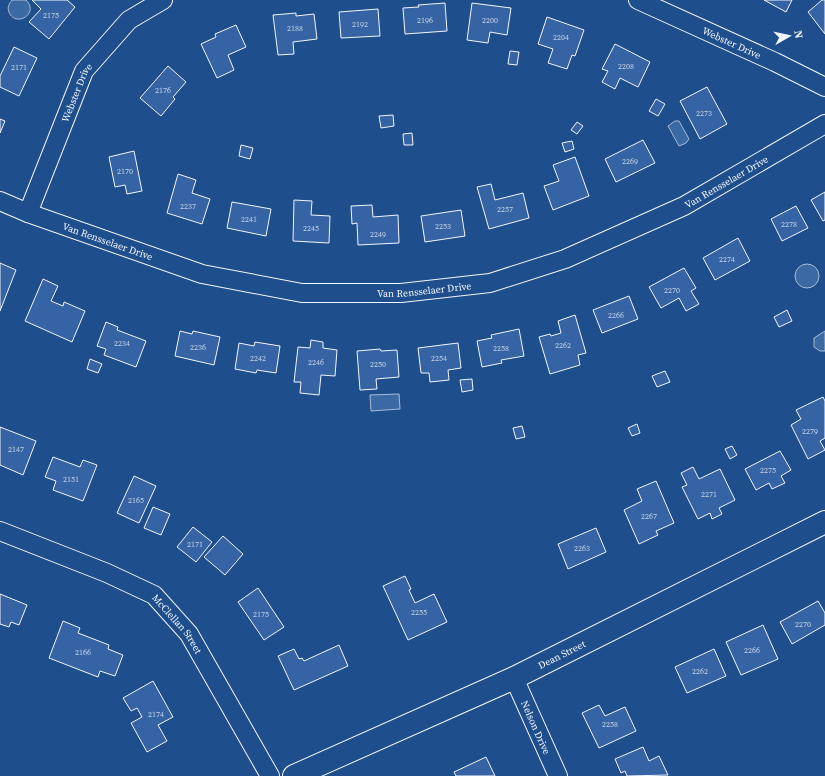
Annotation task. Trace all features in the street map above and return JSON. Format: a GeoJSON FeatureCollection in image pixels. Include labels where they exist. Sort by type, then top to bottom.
{"type":"FeatureCollection","features":[{"type":"Feature","properties":{"kind":"street","name":"Webster Drive"},"geometry":{"type":"LineString","coordinates":[[28,213],[84,71],[129,20],[163,0]]}},
{"type":"Feature","properties":{"kind":"street","name":"Webster Drive"},"geometry":{"type":"LineString","coordinates":[[638,0],[788,68],[825,87]]}},
{"type":"Feature","properties":{"kind":"street","name":"Van Rensselaer Drive"},"geometry":{"type":"LineString","coordinates":[[0,201],[28,213],[202,274],[302,293],[409,292],[490,283],[565,259],[684,206],[825,124]]}},
{"type":"Feature","properties":{"kind":"street","name":"Dean Street"},"geometry":{"type":"LineString","coordinates":[[294,776],[514,678],[825,522]]}},
{"type":"Feature","properties":{"kind":"street","name":"McClellan Street"},"geometry":{"type":"LineString","coordinates":[[0,531],[107,574],[154,596],[189,634],[270,776]]}},
{"type":"Feature","properties":{"kind":"street","name":"Nelson Drive"},"geometry":{"type":"LineString","coordinates":[[514,678],[558,776]]}},
{"type":"Feature","properties":{"kind":"water"},"geometry":{"type":"Polygon","coordinates":[[[12,0],[26,0],[30,5],[30,10],[25,17],[16,19],[12,17],[8,9],[12,0]]]}},
{"type":"Feature","properties":{"kind":"water"},"geometry":{"type":"Polygon","coordinates":[[[675,121],[679,121],[689,139],[686,143],[679,146],[668,126],[675,121]]]}},
{"type":"Feature","properties":{"kind":"water"},"geometry":{"type":"Polygon","coordinates":[[[807,264],[816,267],[819,276],[816,285],[807,288],[798,285],[795,276],[798,267],[807,264]]]}},
{"type":"Feature","properties":{"kind":"water"},"geometry":{"type":"Polygon","coordinates":[[[825,331],[825,351],[820,351],[814,347],[814,338],[825,331]]]}},
{"type":"Feature","properties":{"kind":"water"},"geometry":{"type":"Polygon","coordinates":[[[399,394],[400,409],[371,411],[370,395],[399,394]]]}},
{"type":"Feature","properties":{"kind":"building"},"geometry":{"type":"Polygon","coordinates":[[[32,0],[67,0],[75,7],[49,39],[29,22],[41,9],[32,0]]]}},
{"type":"Feature","properties":{"kind":"building"},"geometry":{"type":"Polygon","coordinates":[[[764,0],[792,0],[786,12],[764,0]]]}},
{"type":"Feature","properties":{"kind":"building"},"geometry":{"type":"Polygon","coordinates":[[[822,0],[825,0],[825,34],[808,12],[822,0]]]}},
{"type":"Feature","properties":{"kind":"building"},"geometry":{"type":"Polygon","coordinates":[[[445,3],[447,31],[405,34],[403,8],[419,7],[418,5],[445,3]]]}},
{"type":"Feature","properties":{"kind":"building"},"geometry":{"type":"Polygon","coordinates":[[[472,3],[511,8],[507,35],[490,32],[488,43],[467,40],[472,3]]]}},
{"type":"Feature","properties":{"kind":"building"},"geometry":{"type":"Polygon","coordinates":[[[378,9],[380,36],[341,38],[339,12],[378,9]]]}},
{"type":"Feature","properties":{"kind":"building"},"geometry":{"type":"Polygon","coordinates":[[[296,13],[296,16],[314,14],[317,39],[293,42],[294,54],[278,55],[273,15],[296,13]]]}},
{"type":"Feature","properties":{"kind":"building"},"geometry":{"type":"Polygon","coordinates":[[[547,17],[584,30],[575,56],[572,55],[567,69],[548,63],[553,49],[538,44],[547,17]]]}},
{"type":"Feature","properties":{"kind":"building"},"geometry":{"type":"Polygon","coordinates":[[[236,25],[246,47],[228,55],[234,70],[217,78],[201,44],[216,37],[215,34],[236,25]]]}},
{"type":"Feature","properties":{"kind":"building"},"geometry":{"type":"Polygon","coordinates":[[[615,44],[650,62],[638,87],[620,78],[615,89],[602,82],[608,71],[602,69],[615,44]]]}},
{"type":"Feature","properties":{"kind":"building"},"geometry":{"type":"Polygon","coordinates":[[[14,47],[37,58],[19,96],[0,87],[0,76],[14,47]]]}},
{"type":"Feature","properties":{"kind":"building"},"geometry":{"type":"Polygon","coordinates":[[[510,51],[519,52],[517,65],[508,64],[510,51]]]}},
{"type":"Feature","properties":{"kind":"building"},"geometry":{"type":"Polygon","coordinates":[[[168,66],[186,82],[173,97],[175,99],[161,116],[140,98],[168,66]]]}},
{"type":"Feature","properties":{"kind":"building"},"geometry":{"type":"Polygon","coordinates":[[[707,87],[727,124],[700,139],[680,101],[707,87]]]}},
{"type":"Feature","properties":{"kind":"building"},"geometry":{"type":"Polygon","coordinates":[[[656,99],[665,104],[658,116],[649,111],[656,99]]]}},
{"type":"Feature","properties":{"kind":"building"},"geometry":{"type":"Polygon","coordinates":[[[393,115],[394,126],[381,128],[379,116],[393,115]]]}},
{"type":"Feature","properties":{"kind":"building"},"geometry":{"type":"Polygon","coordinates":[[[0,119],[5,121],[0,133],[0,119]]]}},
{"type":"Feature","properties":{"kind":"building"},"geometry":{"type":"Polygon","coordinates":[[[577,122],[583,126],[577,134],[571,130],[577,122]]]}},
{"type":"Feature","properties":{"kind":"building"},"geometry":{"type":"Polygon","coordinates":[[[412,133],[413,145],[404,145],[403,134],[412,133]]]}},
{"type":"Feature","properties":{"kind":"building"},"geometry":{"type":"Polygon","coordinates":[[[643,140],[655,163],[616,182],[605,159],[643,140]]]}},
{"type":"Feature","properties":{"kind":"building"},"geometry":{"type":"Polygon","coordinates":[[[572,141],[574,149],[565,152],[562,143],[572,141]]]}},
{"type":"Feature","properties":{"kind":"building"},"geometry":{"type":"Polygon","coordinates":[[[241,145],[253,148],[250,159],[239,156],[241,145]]]}},
{"type":"Feature","properties":{"kind":"building"},"geometry":{"type":"Polygon","coordinates":[[[134,151],[142,191],[127,194],[125,185],[115,187],[109,157],[134,151]]]}},
{"type":"Feature","properties":{"kind":"building"},"geometry":{"type":"Polygon","coordinates":[[[575,157],[589,196],[553,210],[544,186],[559,181],[553,165],[575,157]]]}},
{"type":"Feature","properties":{"kind":"building"},"geometry":{"type":"Polygon","coordinates":[[[178,174],[196,180],[192,193],[210,199],[202,224],[167,213],[178,174]]]}},
{"type":"Feature","properties":{"kind":"building"},"geometry":{"type":"Polygon","coordinates":[[[491,184],[495,200],[523,193],[529,218],[489,229],[477,187],[491,184]]]}},
{"type":"Feature","properties":{"kind":"building"},"geometry":{"type":"Polygon","coordinates":[[[825,192],[825,220],[823,221],[811,200],[825,192]]]}},
{"type":"Feature","properties":{"kind":"building"},"geometry":{"type":"Polygon","coordinates":[[[294,200],[312,201],[311,215],[330,216],[329,243],[293,241],[294,200]]]}},
{"type":"Feature","properties":{"kind":"building"},"geometry":{"type":"Polygon","coordinates":[[[232,202],[271,209],[266,236],[227,228],[232,202]]]}},
{"type":"Feature","properties":{"kind":"building"},"geometry":{"type":"Polygon","coordinates":[[[372,205],[373,217],[398,215],[399,243],[358,245],[357,223],[352,224],[351,206],[372,205]]]}},
{"type":"Feature","properties":{"kind":"building"},"geometry":{"type":"Polygon","coordinates":[[[796,206],[808,228],[782,241],[771,219],[796,206]]]}},
{"type":"Feature","properties":{"kind":"building"},"geometry":{"type":"Polygon","coordinates":[[[461,210],[465,236],[425,242],[421,216],[461,210]]]}},
{"type":"Feature","properties":{"kind":"building"},"geometry":{"type":"Polygon","coordinates":[[[738,238],[750,261],[715,280],[703,258],[738,238]]]}},
{"type":"Feature","properties":{"kind":"building"},"geometry":{"type":"Polygon","coordinates":[[[0,263],[16,270],[0,311],[0,263]]]}},
{"type":"Feature","properties":{"kind":"building"},"geometry":{"type":"Polygon","coordinates":[[[684,268],[696,288],[691,291],[699,304],[686,311],[679,298],[661,308],[649,287],[684,268]]]}},
{"type":"Feature","properties":{"kind":"building"},"geometry":{"type":"Polygon","coordinates":[[[43,279],[58,286],[51,301],[63,306],[64,302],[85,311],[72,342],[25,321],[43,279]]]}},
{"type":"Feature","properties":{"kind":"building"},"geometry":{"type":"Polygon","coordinates":[[[629,296],[638,319],[602,333],[593,310],[629,296]]]}},
{"type":"Feature","properties":{"kind":"building"},"geometry":{"type":"Polygon","coordinates":[[[787,310],[792,321],[779,327],[774,317],[787,310]]]}},
{"type":"Feature","properties":{"kind":"building"},"geometry":{"type":"Polygon","coordinates":[[[575,315],[586,353],[578,355],[580,365],[550,374],[539,337],[561,333],[558,321],[575,315]]]}},
{"type":"Feature","properties":{"kind":"building"},"geometry":{"type":"Polygon","coordinates":[[[106,322],[118,327],[117,330],[146,341],[136,367],[104,355],[106,349],[97,346],[106,322]]]}},
{"type":"Feature","properties":{"kind":"building"},"geometry":{"type":"Polygon","coordinates":[[[519,329],[524,356],[501,360],[502,363],[482,367],[477,341],[492,338],[491,335],[519,329]]]}},
{"type":"Feature","properties":{"kind":"building"},"geometry":{"type":"Polygon","coordinates":[[[180,331],[192,334],[193,331],[220,337],[214,365],[175,356],[180,331]]]}},
{"type":"Feature","properties":{"kind":"building"},"geometry":{"type":"Polygon","coordinates":[[[311,340],[323,342],[323,348],[337,350],[335,376],[321,375],[319,395],[300,393],[301,382],[294,382],[298,347],[310,348],[311,340]]]}},
{"type":"Feature","properties":{"kind":"building"},"geometry":{"type":"Polygon","coordinates":[[[255,342],[280,346],[276,373],[257,370],[256,373],[235,369],[239,343],[254,346],[255,342]]]}},
{"type":"Feature","properties":{"kind":"building"},"geometry":{"type":"Polygon","coordinates":[[[458,343],[461,368],[448,370],[449,380],[430,382],[429,373],[421,373],[418,348],[458,343]]]}},
{"type":"Feature","properties":{"kind":"building"},"geometry":{"type":"Polygon","coordinates":[[[380,349],[381,351],[397,350],[399,377],[376,379],[377,389],[360,390],[357,351],[380,349]]]}},
{"type":"Feature","properties":{"kind":"building"},"geometry":{"type":"Polygon","coordinates":[[[90,359],[102,364],[98,373],[87,369],[90,359]]]}},
{"type":"Feature","properties":{"kind":"building"},"geometry":{"type":"Polygon","coordinates":[[[665,371],[670,382],[657,387],[652,376],[665,371]]]}},
{"type":"Feature","properties":{"kind":"building"},"geometry":{"type":"Polygon","coordinates":[[[472,379],[473,390],[462,392],[460,380],[472,379]]]}},
{"type":"Feature","properties":{"kind":"building"},"geometry":{"type":"Polygon","coordinates":[[[823,397],[825,401],[825,438],[820,441],[825,450],[808,459],[791,425],[801,419],[796,410],[823,397]]]}},
{"type":"Feature","properties":{"kind":"building"},"geometry":{"type":"Polygon","coordinates":[[[637,424],[640,433],[632,436],[628,428],[637,424]]]}},
{"type":"Feature","properties":{"kind":"building"},"geometry":{"type":"Polygon","coordinates":[[[522,426],[525,437],[516,439],[513,428],[522,426]]]}},
{"type":"Feature","properties":{"kind":"building"},"geometry":{"type":"Polygon","coordinates":[[[0,427],[36,441],[23,475],[0,465],[0,427]]]}},
{"type":"Feature","properties":{"kind":"building"},"geometry":{"type":"Polygon","coordinates":[[[732,446],[737,455],[730,459],[725,449],[732,446]]]}},
{"type":"Feature","properties":{"kind":"building"},"geometry":{"type":"Polygon","coordinates":[[[780,451],[791,470],[781,476],[785,483],[772,489],[769,483],[756,490],[745,469],[780,451]]]}},
{"type":"Feature","properties":{"kind":"building"},"geometry":{"type":"Polygon","coordinates":[[[53,457],[80,467],[83,460],[97,465],[83,501],[53,490],[56,481],[45,477],[53,457]]]}},
{"type":"Feature","properties":{"kind":"building"},"geometry":{"type":"Polygon","coordinates":[[[693,467],[699,479],[720,469],[735,500],[719,508],[722,514],[712,519],[710,513],[698,519],[682,487],[687,485],[681,473],[693,467]]]}},
{"type":"Feature","properties":{"kind":"building"},"geometry":{"type":"Polygon","coordinates":[[[134,476],[156,486],[139,523],[117,513],[134,476]]]}},
{"type":"Feature","properties":{"kind":"building"},"geometry":{"type":"Polygon","coordinates":[[[656,481],[674,523],[656,531],[658,535],[639,544],[624,510],[642,501],[637,489],[656,481]]]}},
{"type":"Feature","properties":{"kind":"building"},"geometry":{"type":"Polygon","coordinates":[[[153,507],[170,514],[161,535],[144,528],[153,507]]]}},
{"type":"Feature","properties":{"kind":"building"},"geometry":{"type":"Polygon","coordinates":[[[193,527],[212,542],[196,562],[177,547],[193,527]]]}},
{"type":"Feature","properties":{"kind":"building"},"geometry":{"type":"Polygon","coordinates":[[[596,528],[606,552],[568,569],[558,544],[596,528]]]}},
{"type":"Feature","properties":{"kind":"building"},"geometry":{"type":"Polygon","coordinates":[[[223,536],[243,554],[225,575],[204,557],[223,536]]]}},
{"type":"Feature","properties":{"kind":"building"},"geometry":{"type":"Polygon","coordinates":[[[405,576],[415,603],[434,594],[447,622],[408,640],[383,586],[405,576]]]}},
{"type":"Feature","properties":{"kind":"building"},"geometry":{"type":"Polygon","coordinates":[[[258,588],[284,627],[264,640],[238,602],[258,588]]]}},
{"type":"Feature","properties":{"kind":"building"},"geometry":{"type":"Polygon","coordinates":[[[0,594],[27,605],[19,625],[11,622],[9,627],[0,624],[0,594]]]}},
{"type":"Feature","properties":{"kind":"building"},"geometry":{"type":"Polygon","coordinates":[[[818,601],[825,613],[825,625],[792,644],[780,622],[818,601]]]}},
{"type":"Feature","properties":{"kind":"building"},"geometry":{"type":"Polygon","coordinates":[[[63,621],[80,628],[78,633],[109,645],[108,649],[123,655],[115,676],[100,671],[98,677],[49,658],[63,621]]]}},
{"type":"Feature","properties":{"kind":"building"},"geometry":{"type":"Polygon","coordinates":[[[763,625],[778,659],[741,675],[726,642],[763,625]]]}},
{"type":"Feature","properties":{"kind":"building"},"geometry":{"type":"Polygon","coordinates":[[[339,645],[348,666],[294,690],[278,656],[294,649],[299,659],[302,658],[304,661],[339,645]]]}},
{"type":"Feature","properties":{"kind":"building"},"geometry":{"type":"Polygon","coordinates":[[[714,649],[726,676],[687,693],[675,667],[714,649]]]}},
{"type":"Feature","properties":{"kind":"building"},"geometry":{"type":"Polygon","coordinates":[[[153,681],[173,717],[158,725],[167,741],[147,752],[131,723],[142,717],[137,708],[131,711],[123,698],[153,681]]]}},
{"type":"Feature","properties":{"kind":"building"},"geometry":{"type":"Polygon","coordinates":[[[599,705],[605,716],[625,707],[636,731],[599,748],[582,713],[599,705]]]}},
{"type":"Feature","properties":{"kind":"building"},"geometry":{"type":"Polygon","coordinates":[[[643,747],[649,761],[659,756],[668,775],[627,776],[625,771],[621,773],[615,759],[643,747]]]}},
{"type":"Feature","properties":{"kind":"building"},"geometry":{"type":"Polygon","coordinates":[[[486,757],[495,776],[456,776],[454,772],[486,757]]]}}]}
